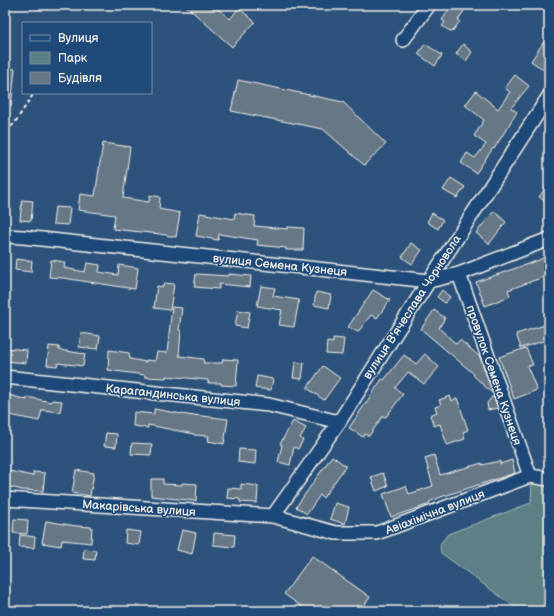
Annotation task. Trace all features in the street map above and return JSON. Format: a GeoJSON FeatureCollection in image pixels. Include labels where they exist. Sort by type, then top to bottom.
{"type":"FeatureCollection","features":[{"type":"Feature","properties":{"kind":"street"},"geometry":{"type":"LineString","coordinates":[[403,40],[429,5]]}},
{"type":"Feature","properties":{"kind":"street","name":"вулиця В'ячеслава Чорновола"},"geometry":{"type":"LineString","coordinates":[[273,516],[339,422],[549,96]]}},
{"type":"Feature","properties":{"kind":"street","name":"вулиця Семена Кузнеця"},"geometry":{"type":"LineString","coordinates":[[5,236],[429,281],[459,274],[549,239]]}},
{"type":"Feature","properties":{"kind":"street","name":"провулок Семена Кузнеця"},"geometry":{"type":"LineString","coordinates":[[459,274],[526,478]]}},
{"type":"Feature","properties":{"kind":"street","name":"Карагандинська вулиця"},"geometry":{"type":"LineString","coordinates":[[5,377],[269,405],[339,422]]}},
{"type":"Feature","properties":{"kind":"street","name":"Авіахімічна вулиця"},"geometry":{"type":"LineString","coordinates":[[273,516],[336,533],[377,533],[526,478],[549,479]]}},
{"type":"Feature","properties":{"kind":"street","name":"Макарівська вулиця"},"geometry":{"type":"LineString","coordinates":[[5,499],[273,516]]}},
{"type":"Feature","properties":{"kind":"path"},"geometry":{"type":"LineString","coordinates":[[5,131],[14,124],[33,94]]}},
{"type":"Feature","properties":{"kind":"green space"},"geometry":{"type":"Polygon","coordinates":[[[532,481],[549,485],[549,611],[520,611],[441,553],[440,544],[448,534],[531,503],[532,481]]]}},
{"type":"Feature","properties":{"kind":"building"},"geometry":{"type":"Polygon","coordinates":[[[185,5],[214,5],[230,19],[239,8],[255,22],[232,47],[185,5]]]}},
{"type":"Feature","properties":{"kind":"building"},"geometry":{"type":"Polygon","coordinates":[[[452,5],[468,5],[458,20],[460,21],[452,32],[442,26],[445,22],[442,20],[452,5]]]}},
{"type":"Feature","properties":{"kind":"building"},"geometry":{"type":"Polygon","coordinates":[[[549,34],[549,62],[544,70],[531,61],[549,34]]]}},
{"type":"Feature","properties":{"kind":"building"},"geometry":{"type":"Polygon","coordinates":[[[425,44],[442,55],[435,66],[418,54],[425,44]]]}},
{"type":"Feature","properties":{"kind":"building"},"geometry":{"type":"Polygon","coordinates":[[[463,44],[472,52],[466,61],[456,54],[463,44]]]}},
{"type":"Feature","properties":{"kind":"building"},"geometry":{"type":"Polygon","coordinates":[[[5,68],[15,69],[11,106],[5,106],[5,68]]]}},
{"type":"Feature","properties":{"kind":"building"},"geometry":{"type":"Polygon","coordinates":[[[515,75],[529,86],[511,108],[517,112],[494,149],[493,148],[476,173],[461,163],[467,153],[475,158],[486,144],[474,136],[484,120],[465,105],[476,91],[498,109],[510,92],[505,88],[515,75]]]}},
{"type":"Feature","properties":{"kind":"building"},"geometry":{"type":"Polygon","coordinates":[[[238,80],[343,102],[386,144],[364,165],[323,129],[231,111],[238,80]]]}},
{"type":"Feature","properties":{"kind":"building"},"geometry":{"type":"Polygon","coordinates":[[[103,143],[130,147],[123,198],[149,202],[150,195],[160,197],[159,209],[180,213],[176,237],[113,229],[115,215],[78,210],[80,194],[95,196],[103,143]]]}},
{"type":"Feature","properties":{"kind":"building"},"geometry":{"type":"Polygon","coordinates":[[[451,178],[465,187],[457,198],[443,190],[451,178]]]}},
{"type":"Feature","properties":{"kind":"building"},"geometry":{"type":"Polygon","coordinates":[[[549,183],[549,204],[539,197],[549,183]]]}},
{"type":"Feature","properties":{"kind":"building"},"geometry":{"type":"Polygon","coordinates":[[[22,200],[33,201],[31,221],[20,220],[22,200]]]}},
{"type":"Feature","properties":{"kind":"building"},"geometry":{"type":"Polygon","coordinates":[[[55,207],[70,208],[68,225],[53,224],[55,207]]]}},
{"type":"Feature","properties":{"kind":"building"},"geometry":{"type":"Polygon","coordinates":[[[494,211],[506,222],[489,244],[476,233],[494,211]]]}},
{"type":"Feature","properties":{"kind":"building"},"geometry":{"type":"Polygon","coordinates":[[[200,213],[234,219],[235,213],[255,216],[254,226],[287,229],[287,227],[304,228],[303,250],[286,250],[286,248],[257,245],[258,240],[219,234],[218,240],[196,236],[200,213]]]}},
{"type":"Feature","properties":{"kind":"building"},"geometry":{"type":"Polygon","coordinates":[[[432,213],[443,220],[438,229],[427,222],[432,213]]]}},
{"type":"Feature","properties":{"kind":"building"},"geometry":{"type":"Polygon","coordinates":[[[411,243],[422,250],[412,264],[402,257],[411,243]]]}},
{"type":"Feature","properties":{"kind":"building"},"geometry":{"type":"Polygon","coordinates":[[[549,255],[549,275],[508,290],[510,296],[485,306],[476,282],[539,260],[549,255]]]}},
{"type":"Feature","properties":{"kind":"building"},"geometry":{"type":"Polygon","coordinates":[[[16,259],[32,261],[31,272],[15,270],[16,259]]]}},
{"type":"Feature","properties":{"kind":"building"},"geometry":{"type":"Polygon","coordinates":[[[51,260],[65,262],[64,268],[85,272],[87,263],[100,265],[99,272],[118,275],[119,265],[138,268],[135,289],[49,277],[51,260]]]}},
{"type":"Feature","properties":{"kind":"building"},"geometry":{"type":"Polygon","coordinates":[[[196,274],[251,276],[250,287],[219,284],[219,289],[194,287],[196,274]]]}},
{"type":"Feature","properties":{"kind":"building"},"geometry":{"type":"Polygon","coordinates":[[[164,283],[174,284],[170,310],[154,308],[157,286],[163,287],[164,283]]]}},
{"type":"Feature","properties":{"kind":"building"},"geometry":{"type":"Polygon","coordinates":[[[261,286],[275,288],[273,296],[299,300],[294,327],[279,325],[282,310],[257,306],[261,286]]]}},
{"type":"Feature","properties":{"kind":"building"},"geometry":{"type":"Polygon","coordinates":[[[373,290],[390,300],[377,318],[371,315],[358,332],[348,327],[373,290]]]}},
{"type":"Feature","properties":{"kind":"building"},"geometry":{"type":"Polygon","coordinates":[[[442,290],[450,297],[445,303],[437,297],[442,290]]]}},
{"type":"Feature","properties":{"kind":"building"},"geometry":{"type":"Polygon","coordinates":[[[316,292],[331,295],[329,308],[314,305],[316,292]]]}},
{"type":"Feature","properties":{"kind":"building"},"geometry":{"type":"Polygon","coordinates":[[[172,307],[182,308],[179,330],[181,331],[179,356],[204,359],[203,363],[222,363],[223,359],[238,360],[236,386],[221,385],[221,383],[208,383],[208,380],[166,376],[166,378],[145,377],[145,375],[108,370],[109,350],[129,353],[130,359],[146,362],[146,360],[155,361],[157,352],[167,353],[172,307]]]}},
{"type":"Feature","properties":{"kind":"building"},"geometry":{"type":"Polygon","coordinates":[[[238,310],[250,312],[247,328],[235,326],[238,310]]]}},
{"type":"Feature","properties":{"kind":"building"},"geometry":{"type":"Polygon","coordinates":[[[434,310],[445,318],[439,328],[456,344],[460,340],[480,357],[493,394],[474,376],[473,373],[421,329],[434,310]]]}},
{"type":"Feature","properties":{"kind":"building"},"geometry":{"type":"Polygon","coordinates":[[[545,325],[549,339],[521,348],[516,334],[545,325]]]}},
{"type":"Feature","properties":{"kind":"building"},"geometry":{"type":"Polygon","coordinates":[[[81,333],[100,336],[98,349],[79,347],[81,333]]]}},
{"type":"Feature","properties":{"kind":"building"},"geometry":{"type":"Polygon","coordinates":[[[333,338],[344,339],[342,355],[326,354],[327,342],[333,343],[333,338]]]}},
{"type":"Feature","properties":{"kind":"building"},"geometry":{"type":"Polygon","coordinates":[[[49,346],[59,347],[59,350],[85,354],[83,366],[58,363],[57,366],[47,365],[49,346]]]}},
{"type":"Feature","properties":{"kind":"building"},"geometry":{"type":"Polygon","coordinates":[[[5,348],[27,350],[26,363],[5,361],[5,348]]]}},
{"type":"Feature","properties":{"kind":"building"},"geometry":{"type":"Polygon","coordinates":[[[526,348],[533,365],[527,366],[537,390],[514,399],[499,357],[526,348]]]}},
{"type":"Feature","properties":{"kind":"building"},"geometry":{"type":"Polygon","coordinates":[[[425,354],[439,367],[424,384],[408,372],[395,388],[403,394],[386,417],[383,416],[369,436],[365,434],[363,437],[349,428],[382,379],[384,380],[404,355],[416,364],[425,354]]]}},
{"type":"Feature","properties":{"kind":"building"},"geometry":{"type":"Polygon","coordinates":[[[295,362],[304,363],[302,379],[293,378],[295,362]]]}},
{"type":"Feature","properties":{"kind":"building"},"geometry":{"type":"Polygon","coordinates":[[[323,366],[340,378],[324,400],[307,388],[323,366]]]}},
{"type":"Feature","properties":{"kind":"building"},"geometry":{"type":"Polygon","coordinates":[[[257,376],[273,379],[271,390],[255,388],[257,376]]]}},
{"type":"Feature","properties":{"kind":"building"},"geometry":{"type":"Polygon","coordinates":[[[9,395],[27,400],[27,397],[51,402],[52,400],[62,401],[60,412],[42,410],[39,421],[5,414],[9,395]]]}},
{"type":"Feature","properties":{"kind":"building"},"geometry":{"type":"Polygon","coordinates":[[[450,396],[452,401],[457,398],[468,430],[463,432],[465,439],[447,445],[440,424],[434,426],[430,415],[437,412],[435,407],[441,405],[439,400],[450,396]]]}},
{"type":"Feature","properties":{"kind":"building"},"geometry":{"type":"Polygon","coordinates":[[[493,396],[498,408],[488,410],[487,403],[493,396]]]}},
{"type":"Feature","properties":{"kind":"building"},"geometry":{"type":"Polygon","coordinates":[[[154,409],[193,416],[228,419],[224,444],[208,441],[209,436],[194,435],[148,425],[148,428],[133,426],[134,412],[154,414],[154,409]]]}},
{"type":"Feature","properties":{"kind":"building"},"geometry":{"type":"Polygon","coordinates":[[[293,421],[306,428],[300,438],[303,440],[298,449],[294,447],[290,465],[278,462],[282,445],[280,444],[293,421]]]}},
{"type":"Feature","properties":{"kind":"building"},"geometry":{"type":"Polygon","coordinates":[[[106,433],[117,434],[116,447],[104,446],[106,433]]]}},
{"type":"Feature","properties":{"kind":"building"},"geometry":{"type":"Polygon","coordinates":[[[132,443],[152,444],[151,455],[131,454],[132,443]]]}},
{"type":"Feature","properties":{"kind":"building"},"geometry":{"type":"Polygon","coordinates":[[[239,449],[256,450],[255,464],[238,462],[239,449]]]}},
{"type":"Feature","properties":{"kind":"building"},"geometry":{"type":"Polygon","coordinates":[[[434,455],[440,475],[482,463],[482,465],[500,461],[500,464],[512,460],[515,473],[441,497],[429,502],[430,504],[391,517],[383,494],[406,486],[409,494],[433,486],[425,458],[434,455]]]}},
{"type":"Feature","properties":{"kind":"building"},"geometry":{"type":"Polygon","coordinates":[[[332,456],[346,466],[323,498],[320,495],[307,514],[296,507],[332,456]]]}},
{"type":"Feature","properties":{"kind":"building"},"geometry":{"type":"Polygon","coordinates":[[[76,470],[94,473],[90,496],[72,493],[76,470]]]}},
{"type":"Feature","properties":{"kind":"building"},"geometry":{"type":"Polygon","coordinates":[[[9,471],[33,476],[33,472],[45,473],[43,491],[22,490],[6,486],[9,471]]]}},
{"type":"Feature","properties":{"kind":"building"},"geometry":{"type":"Polygon","coordinates":[[[383,473],[388,486],[376,491],[371,477],[383,473]]]}},
{"type":"Feature","properties":{"kind":"building"},"geometry":{"type":"Polygon","coordinates":[[[151,479],[163,479],[163,484],[197,484],[196,501],[151,496],[151,479]]]}},
{"type":"Feature","properties":{"kind":"building"},"geometry":{"type":"Polygon","coordinates":[[[241,484],[258,486],[257,503],[240,502],[240,499],[227,498],[228,488],[241,489],[241,484]]]}},
{"type":"Feature","properties":{"kind":"building"},"geometry":{"type":"Polygon","coordinates":[[[335,503],[349,507],[345,524],[330,519],[335,503]]]}},
{"type":"Feature","properties":{"kind":"building"},"geometry":{"type":"Polygon","coordinates":[[[14,519],[28,520],[27,534],[13,533],[14,519]]]}},
{"type":"Feature","properties":{"kind":"building"},"geometry":{"type":"Polygon","coordinates":[[[46,521],[92,527],[91,543],[62,540],[61,546],[42,543],[46,521]]]}},
{"type":"Feature","properties":{"kind":"building"},"geometry":{"type":"Polygon","coordinates":[[[126,530],[141,532],[139,545],[125,543],[126,530]]]}},
{"type":"Feature","properties":{"kind":"building"},"geometry":{"type":"Polygon","coordinates":[[[182,530],[196,533],[192,554],[177,550],[182,530]]]}},
{"type":"Feature","properties":{"kind":"building"},"geometry":{"type":"Polygon","coordinates":[[[214,533],[235,535],[234,547],[213,545],[214,533]]]}},
{"type":"Feature","properties":{"kind":"building"},"geometry":{"type":"Polygon","coordinates":[[[20,535],[35,537],[34,548],[19,547],[20,535]]]}},
{"type":"Feature","properties":{"kind":"building"},"geometry":{"type":"Polygon","coordinates":[[[84,549],[96,550],[95,560],[83,559],[84,549]]]}},
{"type":"Feature","properties":{"kind":"building"},"geometry":{"type":"Polygon","coordinates":[[[312,556],[370,597],[360,611],[308,611],[284,594],[312,556]]]}}]}
